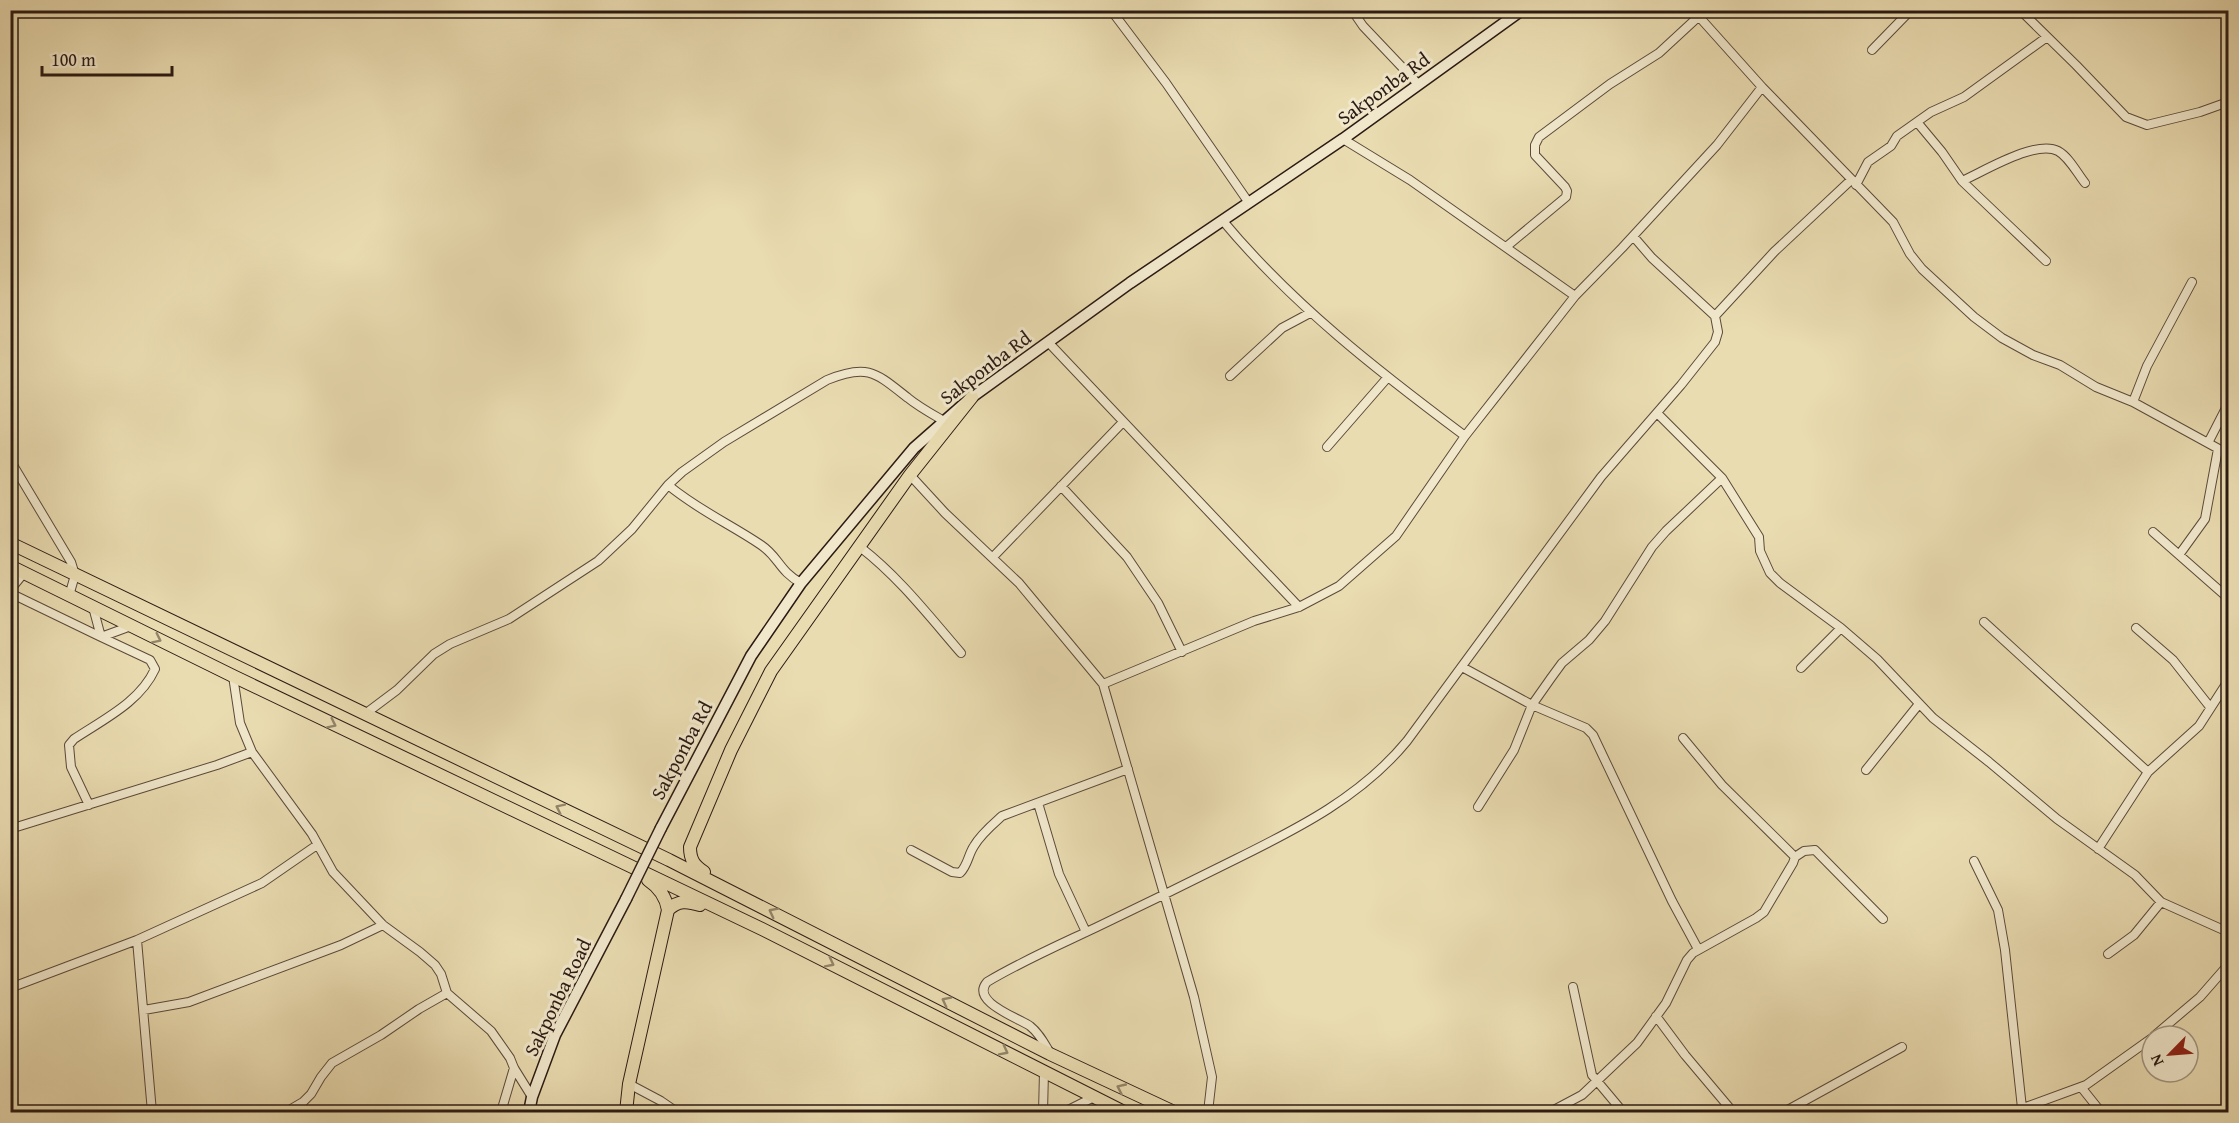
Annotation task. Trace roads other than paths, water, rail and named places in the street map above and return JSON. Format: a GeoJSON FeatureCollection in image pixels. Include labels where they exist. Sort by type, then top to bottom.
{"type":"FeatureCollection","features":[{"type":"Feature","properties":{"kind":"highway"},"geometry":{"type":"LineString","coordinates":[[752,902],[694,865],[690,856],[690,847],[731,750],[771,671],[910,475],[972,397]]}},
{"type":"Feature","properties":{"kind":"highway"},"geometry":{"type":"LineString","coordinates":[[10,543],[582,818],[1050,1054],[1174,1113]]}},
{"type":"Feature","properties":{"kind":"highway"},"geometry":{"type":"LineString","coordinates":[[10,566],[233,676],[738,917],[1124,1113]]}},
{"type":"Feature","properties":{"kind":"highway"},"geometry":{"type":"LineString","coordinates":[[582,818],[664,852],[682,854],[690,847]]}},
{"type":"Feature","properties":{"kind":"highway"},"geometry":{"type":"LineString","coordinates":[[581,842],[651,882],[661,891],[668,910],[629,1084],[626,1113]]}},
{"type":"Feature","properties":{"kind":"highway"},"geometry":{"type":"LineString","coordinates":[[668,910],[679,903],[688,901],[738,917]]}},
{"type":"Feature","properties":{"kind":"main road","name":"Sakponba Rd"},"geometry":{"type":"LineString","coordinates":[[626,899],[751,656],[801,583],[914,448],[972,397],[1048,342],[1130,283],[1343,140],[1522,10]]}},
{"type":"Feature","properties":{"kind":"main road","name":"Sakponba Road"},"geometry":{"type":"LineString","coordinates":[[529,1113],[532,1097],[555,1035],[626,899]]}},
{"type":"Feature","properties":{"kind":"street"},"geometry":{"type":"LineString","coordinates":[[1111,10],[1166,83],[1249,203]]}},
{"type":"Feature","properties":{"kind":"street"},"geometry":{"type":"LineString","coordinates":[[1352,10],[1363,26],[1418,84]]}},
{"type":"Feature","properties":{"kind":"street"},"geometry":{"type":"LineString","coordinates":[[1872,50],[1911,10]]}},
{"type":"Feature","properties":{"kind":"street"},"geometry":{"type":"LineString","coordinates":[[2020,10],[2126,117],[2147,124],[2200,112],[2229,102]]}},
{"type":"Feature","properties":{"kind":"street"},"geometry":{"type":"LineString","coordinates":[[1506,247],[1566,196],[1565,187],[1535,156],[1535,145],[1539,136],[1610,84],[1659,53],[1695,14],[1762,87],[1893,222],[1910,254],[1922,269],[1974,317],[2002,338],[2060,365],[2097,387],[2133,402],[2229,454]]}},
{"type":"Feature","properties":{"kind":"street"},"geometry":{"type":"LineString","coordinates":[[1715,316],[1774,252],[1854,183],[1868,162],[1891,146],[1898,136],[1931,112],[1964,97],[2047,37]]}},
{"type":"Feature","properties":{"kind":"street"},"geometry":{"type":"LineString","coordinates":[[1103,684],[1254,621],[1299,607],[1339,586],[1396,536],[1465,436],[1575,296],[1717,145],[1762,87]]}},
{"type":"Feature","properties":{"kind":"street"},"geometry":{"type":"LineString","coordinates":[[1917,122],[1962,181],[2046,261]]}},
{"type":"Feature","properties":{"kind":"street"},"geometry":{"type":"LineString","coordinates":[[1343,140],[1410,180],[1575,296]]}},
{"type":"Feature","properties":{"kind":"street"},"geometry":{"type":"LineString","coordinates":[[1962,181],[2030,150],[2048,148],[2065,157],[2085,183]]}},
{"type":"Feature","properties":{"kind":"street"},"geometry":{"type":"LineString","coordinates":[[1223,221],[1255,260],[1310,313],[1465,436]]}},
{"type":"Feature","properties":{"kind":"street"},"geometry":{"type":"LineString","coordinates":[[1050,1054],[1041,1036],[987,1000],[983,987],[987,982],[1017,964],[1297,829],[1339,803],[1389,763],[1601,477],[1658,413],[1715,342],[1718,332],[1715,316],[1652,258],[1633,236]]}},
{"type":"Feature","properties":{"kind":"street"},"geometry":{"type":"LineString","coordinates":[[2133,402],[2147,366],[2192,282]]}},
{"type":"Feature","properties":{"kind":"street"},"geometry":{"type":"LineString","coordinates":[[1230,376],[1282,328],[1310,313]]}},
{"type":"Feature","properties":{"kind":"street"},"geometry":{"type":"LineString","coordinates":[[1048,342],[1299,607]]}},
{"type":"Feature","properties":{"kind":"street"},"geometry":{"type":"LineString","coordinates":[[365,714],[397,690],[434,654],[450,644],[509,619],[597,561],[632,529],[668,485],[682,472],[724,442],[827,380],[845,373],[859,371],[873,373],[944,421]]}},
{"type":"Feature","properties":{"kind":"street"},"geometry":{"type":"LineString","coordinates":[[1327,447],[1388,377]]}},
{"type":"Feature","properties":{"kind":"street"},"geometry":{"type":"LineString","coordinates":[[2208,443],[2229,404]]}},
{"type":"Feature","properties":{"kind":"street"},"geometry":{"type":"LineString","coordinates":[[1658,413],[1722,478],[1759,537],[1760,551],[1770,573],[1794,595],[1841,628],[1877,659],[1933,718],[2057,819],[2135,875],[2161,902],[2229,932]]}},
{"type":"Feature","properties":{"kind":"street"},"geometry":{"type":"LineString","coordinates":[[993,557],[1123,422]]}},
{"type":"Feature","properties":{"kind":"street"},"geometry":{"type":"LineString","coordinates":[[2179,555],[2205,519],[2218,449]]}},
{"type":"Feature","properties":{"kind":"street"},"geometry":{"type":"LineString","coordinates":[[10,460],[68,557],[75,575],[69,596]]}},
{"type":"Feature","properties":{"kind":"street"},"geometry":{"type":"LineString","coordinates":[[910,475],[945,513],[1019,583],[1103,684],[1194,996],[1212,1077],[1208,1113]]}},
{"type":"Feature","properties":{"kind":"street"},"geometry":{"type":"LineString","coordinates":[[1478,807],[1514,750],[1532,705],[1562,663],[1589,640],[1605,621],[1652,547],[1722,478]]}},
{"type":"Feature","properties":{"kind":"street"},"geometry":{"type":"LineString","coordinates":[[668,485],[688,502],[760,544],[772,553],[788,576],[801,583]]}},
{"type":"Feature","properties":{"kind":"street"},"geometry":{"type":"LineString","coordinates":[[1061,486],[1127,557],[1158,603],[1182,652]]}},
{"type":"Feature","properties":{"kind":"street"},"geometry":{"type":"LineString","coordinates":[[2153,532],[2229,598]]}},
{"type":"Feature","properties":{"kind":"street"},"geometry":{"type":"LineString","coordinates":[[860,547],[883,565],[909,592],[962,653]]}},
{"type":"Feature","properties":{"kind":"street"},"geometry":{"type":"LineString","coordinates":[[24,573],[10,592],[150,660],[155,669],[148,684],[135,698],[74,739],[69,745],[71,767],[88,805]]}},
{"type":"Feature","properties":{"kind":"street"},"geometry":{"type":"LineString","coordinates":[[92,607],[101,637]]}},
{"type":"Feature","properties":{"kind":"street"},"geometry":{"type":"LineString","coordinates":[[1984,622],[2148,772]]}},
{"type":"Feature","properties":{"kind":"street"},"geometry":{"type":"LineString","coordinates":[[101,637],[131,626]]}},
{"type":"Feature","properties":{"kind":"street"},"geometry":{"type":"LineString","coordinates":[[1801,668],[1841,628]]}},
{"type":"Feature","properties":{"kind":"street"},"geometry":{"type":"LineString","coordinates":[[2136,628],[2173,660],[2210,707]]}},
{"type":"Feature","properties":{"kind":"street"},"geometry":{"type":"LineString","coordinates":[[1462,667],[1532,705],[1586,728],[1593,735],[1672,901],[1698,949]]}},
{"type":"Feature","properties":{"kind":"street"},"geometry":{"type":"LineString","coordinates":[[233,676],[240,723],[252,752],[312,834],[333,872],[383,925],[420,951],[435,965],[441,974],[447,993],[491,1031],[510,1058],[532,1097]]}},
{"type":"Feature","properties":{"kind":"street"},"geometry":{"type":"LineString","coordinates":[[2098,849],[2148,772],[2199,726],[2229,681]]}},
{"type":"Feature","properties":{"kind":"street"},"geometry":{"type":"LineString","coordinates":[[1866,770],[1919,704]]}},
{"type":"Feature","properties":{"kind":"street"},"geometry":{"type":"LineString","coordinates":[[1683,738],[1722,785],[1795,857]]}},
{"type":"Feature","properties":{"kind":"street"},"geometry":{"type":"LineString","coordinates":[[10,829],[252,752]]}},
{"type":"Feature","properties":{"kind":"street"},"geometry":{"type":"LineString","coordinates":[[911,850],[952,872],[960,873],[973,847],[987,828],[1002,816],[1128,769]]}},
{"type":"Feature","properties":{"kind":"street"},"geometry":{"type":"LineString","coordinates":[[1038,803],[1059,874],[1086,932]]}},
{"type":"Feature","properties":{"kind":"street"},"geometry":{"type":"LineString","coordinates":[[10,988],[137,940],[261,884],[317,845]]}},
{"type":"Feature","properties":{"kind":"street"},"geometry":{"type":"LineString","coordinates":[[1550,1113],[1581,1095],[1636,1043],[1666,1003],[1687,960],[1698,949],[1764,912],[1795,857],[1804,851],[1815,850],[1883,919]]}},
{"type":"Feature","properties":{"kind":"street"},"geometry":{"type":"LineString","coordinates":[[1974,861],[1998,910],[2008,973],[2022,1108]]}},
{"type":"Feature","properties":{"kind":"street"},"geometry":{"type":"LineString","coordinates":[[2108,954],[2133,935],[2161,902]]}},
{"type":"Feature","properties":{"kind":"street"},"geometry":{"type":"LineString","coordinates":[[144,1010],[189,1002],[341,945],[383,925]]}},
{"type":"Feature","properties":{"kind":"street"},"geometry":{"type":"LineString","coordinates":[[137,940],[152,1113]]}},
{"type":"Feature","properties":{"kind":"street"},"geometry":{"type":"LineString","coordinates":[[2168,1024],[2200,997],[2229,965]]}},
{"type":"Feature","properties":{"kind":"street"},"geometry":{"type":"LineString","coordinates":[[1573,987],[1589,1066],[1596,1081],[1623,1113]]}},
{"type":"Feature","properties":{"kind":"street"},"geometry":{"type":"LineString","coordinates":[[286,1113],[311,1094],[332,1064],[447,993]]}},
{"type":"Feature","properties":{"kind":"street"},"geometry":{"type":"LineString","coordinates":[[1656,1016],[1733,1113]]}},
{"type":"Feature","properties":{"kind":"street"},"geometry":{"type":"LineString","coordinates":[[2012,1113],[2081,1087],[2140,1046]]}},
{"type":"Feature","properties":{"kind":"street"},"geometry":{"type":"LineString","coordinates":[[1784,1113],[1902,1047]]}},
{"type":"Feature","properties":{"kind":"street"},"geometry":{"type":"LineString","coordinates":[[501,1113],[514,1068]]}},
{"type":"Feature","properties":{"kind":"street"},"geometry":{"type":"LineString","coordinates":[[1043,1113],[1044,1072]]}},
{"type":"Feature","properties":{"kind":"street"},"geometry":{"type":"LineString","coordinates":[[629,1084],[661,1101],[677,1113]]}},
{"type":"Feature","properties":{"kind":"street"},"geometry":{"type":"LineString","coordinates":[[2081,1087],[2101,1113]]}},
{"type":"Feature","properties":{"kind":"street"},"geometry":{"type":"LineString","coordinates":[[1064,1113],[1094,1097]]}}]}
